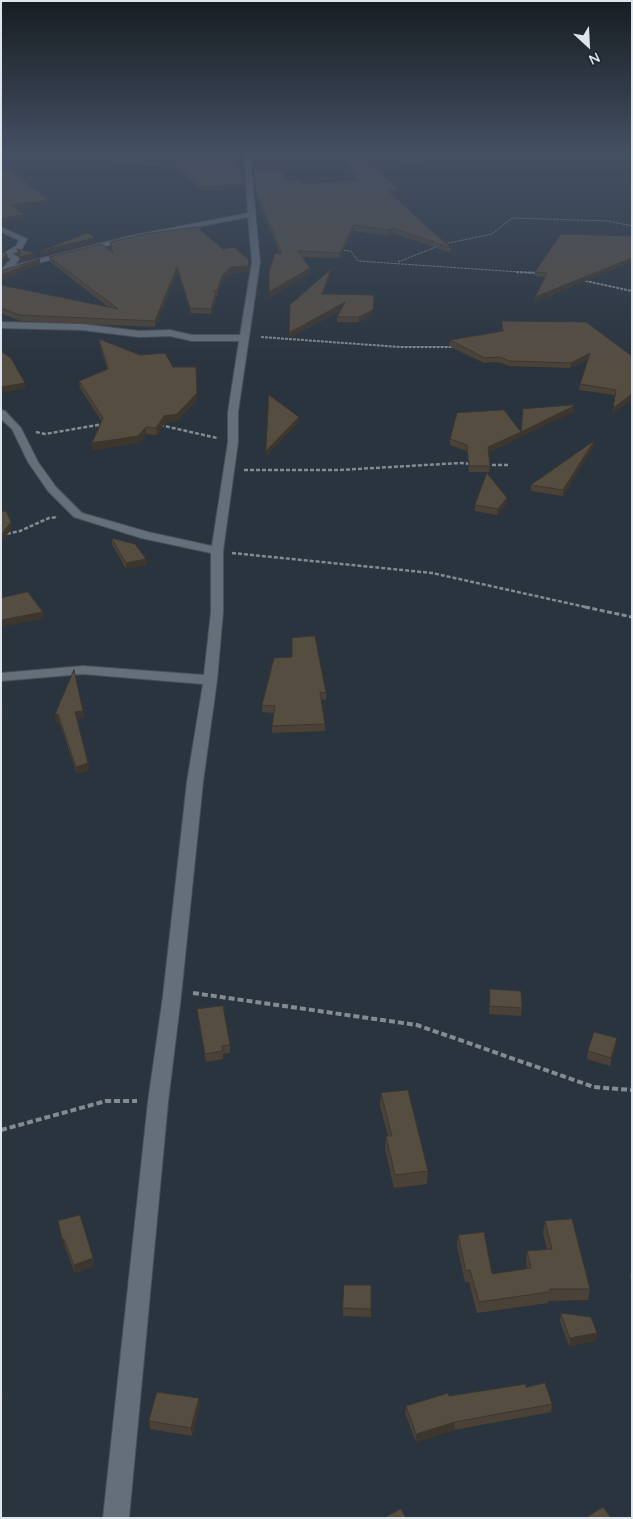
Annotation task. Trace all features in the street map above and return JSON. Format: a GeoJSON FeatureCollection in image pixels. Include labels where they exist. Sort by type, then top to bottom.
{"type":"FeatureCollection","features":[{"type":"Feature","properties":{"kind":"street"},"geometry":{"type":"LineString","coordinates":[[3,273],[27,263],[130,238],[192,226]]}},
{"type":"Feature","properties":{"kind":"street"},"geometry":{"type":"LineString","coordinates":[[116,1518],[158,1102],[172,996],[195,782],[210,680],[217,612],[217,551],[233,442],[233,412],[256,262],[253,226]]}},
{"type":"Feature","properties":{"kind":"street"},"geometry":{"type":"LineString","coordinates":[[1,229],[23,239],[19,246],[6,254],[16,258],[3,273]]}},
{"type":"Feature","properties":{"kind":"street"},"geometry":{"type":"LineString","coordinates":[[1,325],[82,327],[138,334],[170,333],[192,338],[244,338]]}},
{"type":"Feature","properties":{"kind":"street"},"geometry":{"type":"LineString","coordinates":[[1,413],[16,428],[33,462],[47,482],[78,515],[145,535],[217,551]]}},
{"type":"Feature","properties":{"kind":"street"},"geometry":{"type":"LineString","coordinates":[[1,677],[83,670],[210,680]]}},
{"type":"Feature","properties":{"kind":"path"},"geometry":{"type":"LineString","coordinates":[[396,262],[449,243],[492,234],[502,226]]}},
{"type":"Feature","properties":{"kind":"path"},"geometry":{"type":"LineString","coordinates":[[333,250],[351,251],[358,261],[543,273]]}},
{"type":"Feature","properties":{"kind":"path"},"geometry":{"type":"LineString","coordinates":[[578,280],[632,290]]}},
{"type":"Feature","properties":{"kind":"path"},"geometry":{"type":"LineString","coordinates":[[244,338],[272,336],[400,347],[463,347]]}},
{"type":"Feature","properties":{"kind":"path"},"geometry":{"type":"LineString","coordinates":[[16,428],[45,434],[111,423]]}},
{"type":"Feature","properties":{"kind":"path"},"geometry":{"type":"LineString","coordinates":[[158,425],[233,442]]}},
{"type":"Feature","properties":{"kind":"path"},"geometry":{"type":"LineString","coordinates":[[229,471],[340,470],[460,463],[508,465]]}},
{"type":"Feature","properties":{"kind":"path"},"geometry":{"type":"LineString","coordinates":[[1,535],[20,531],[50,518],[78,515]]}},
{"type":"Feature","properties":{"kind":"path"},"geometry":{"type":"LineString","coordinates":[[217,551],[432,573],[632,617]]}},
{"type":"Feature","properties":{"kind":"path"},"geometry":{"type":"LineString","coordinates":[[172,996],[181,991],[418,1024],[594,1087],[632,1090]]}},
{"type":"Feature","properties":{"kind":"path"},"geometry":{"type":"LineString","coordinates":[[1,1130],[106,1101],[158,1102]]}},
{"type":"Feature","properties":{"kind":"building"},"geometry":{"type":"Polygon","coordinates":[[[270,226],[354,226],[340,253],[298,251],[310,268],[269,292],[269,272],[275,253],[282,254],[270,226]]]}},
{"type":"Feature","properties":{"kind":"building"},"geometry":{"type":"Polygon","coordinates":[[[360,226],[427,226],[451,248],[392,228],[388,230],[360,226]]]}},
{"type":"Feature","properties":{"kind":"building"},"geometry":{"type":"Polygon","coordinates":[[[197,227],[223,249],[234,247],[249,260],[248,266],[231,267],[223,274],[217,291],[214,291],[216,293],[211,309],[190,308],[177,267],[155,321],[19,315],[1,308],[1,285],[118,309],[49,257],[102,244],[113,253],[110,242],[146,234],[197,227]]]}},
{"type":"Feature","properties":{"kind":"building"},"geometry":{"type":"Polygon","coordinates":[[[88,233],[95,238],[40,251],[88,233]]]}},
{"type":"Feature","properties":{"kind":"building"},"geometry":{"type":"Polygon","coordinates":[[[561,234],[632,236],[632,258],[535,297],[547,273],[535,272],[561,234]]]}},
{"type":"Feature","properties":{"kind":"building"},"geometry":{"type":"Polygon","coordinates":[[[17,249],[35,253],[19,257],[21,253],[17,249]]]}},
{"type":"Feature","properties":{"kind":"building"},"geometry":{"type":"Polygon","coordinates":[[[1,251],[7,254],[1,261],[1,251]]]}},
{"type":"Feature","properties":{"kind":"building"},"geometry":{"type":"Polygon","coordinates":[[[40,259],[1,275],[1,271],[40,259]]]}},
{"type":"Feature","properties":{"kind":"building"},"geometry":{"type":"Polygon","coordinates":[[[331,269],[322,294],[374,295],[373,310],[359,317],[337,317],[345,302],[289,333],[290,305],[331,269]]]}},
{"type":"Feature","properties":{"kind":"building"},"geometry":{"type":"Polygon","coordinates":[[[502,321],[586,322],[632,356],[632,394],[613,408],[616,390],[580,384],[590,353],[571,363],[510,361],[499,357],[485,358],[450,340],[503,331],[502,321]]]}},
{"type":"Feature","properties":{"kind":"building"},"geometry":{"type":"Polygon","coordinates":[[[99,339],[140,355],[165,353],[173,367],[196,367],[197,393],[177,414],[164,416],[156,428],[146,427],[138,436],[92,443],[103,418],[79,381],[108,369],[99,339]]]}},
{"type":"Feature","properties":{"kind":"building"},"geometry":{"type":"Polygon","coordinates":[[[1,351],[11,358],[25,383],[1,387],[1,351]]]}},
{"type":"Feature","properties":{"kind":"building"},"geometry":{"type":"Polygon","coordinates":[[[269,395],[299,417],[266,451],[269,395]]]}},
{"type":"Feature","properties":{"kind":"building"},"geometry":{"type":"Polygon","coordinates":[[[574,406],[521,432],[523,409],[574,406]]]}},
{"type":"Feature","properties":{"kind":"building"},"geometry":{"type":"Polygon","coordinates":[[[504,410],[521,432],[488,447],[490,466],[469,466],[467,445],[450,439],[457,413],[504,410]]]}},
{"type":"Feature","properties":{"kind":"building"},"geometry":{"type":"Polygon","coordinates":[[[594,441],[563,490],[531,485],[594,441]]]}},
{"type":"Feature","properties":{"kind":"building"},"geometry":{"type":"Polygon","coordinates":[[[487,473],[507,498],[498,509],[475,505],[487,473]]]}},
{"type":"Feature","properties":{"kind":"building"},"geometry":{"type":"Polygon","coordinates":[[[6,511],[11,522],[1,535],[1,512],[6,511]]]}},
{"type":"Feature","properties":{"kind":"building"},"geometry":{"type":"Polygon","coordinates":[[[112,538],[135,544],[146,559],[126,563],[112,538]]]}},
{"type":"Feature","properties":{"kind":"building"},"geometry":{"type":"Polygon","coordinates":[[[28,592],[43,612],[1,620],[1,598],[28,592]]]}},
{"type":"Feature","properties":{"kind":"building"},"geometry":{"type":"Polygon","coordinates":[[[315,636],[326,693],[320,692],[325,724],[272,726],[275,706],[262,705],[274,658],[292,657],[292,638],[315,636]]]}},
{"type":"Feature","properties":{"kind":"building"},"geometry":{"type":"Polygon","coordinates":[[[74,670],[83,711],[75,712],[88,763],[76,767],[58,714],[55,715],[74,670]]]}},
{"type":"Feature","properties":{"kind":"building"},"geometry":{"type":"Polygon","coordinates":[[[490,989],[521,991],[522,1008],[490,1006],[490,989]]]}},
{"type":"Feature","properties":{"kind":"building"},"geometry":{"type":"Polygon","coordinates":[[[223,1006],[230,1045],[222,1046],[223,1051],[205,1054],[197,1009],[223,1006]]]}},
{"type":"Feature","properties":{"kind":"building"},"geometry":{"type":"Polygon","coordinates":[[[594,1032],[617,1038],[611,1058],[588,1051],[594,1032]]]}},
{"type":"Feature","properties":{"kind":"building"},"geometry":{"type":"Polygon","coordinates":[[[408,1090],[428,1171],[395,1175],[386,1136],[392,1136],[381,1093],[408,1090]]]}},
{"type":"Feature","properties":{"kind":"building"},"geometry":{"type":"Polygon","coordinates":[[[80,1215],[93,1258],[74,1265],[64,1239],[62,1239],[58,1221],[80,1215]]]}},
{"type":"Feature","properties":{"kind":"building"},"geometry":{"type":"Polygon","coordinates":[[[572,1219],[590,1289],[550,1289],[549,1292],[479,1302],[470,1270],[466,1271],[458,1235],[484,1232],[492,1274],[531,1268],[527,1251],[552,1249],[545,1221],[572,1219]]]}},
{"type":"Feature","properties":{"kind":"building"},"geometry":{"type":"Polygon","coordinates":[[[344,1285],[371,1285],[371,1309],[343,1308],[344,1285]]]}},
{"type":"Feature","properties":{"kind":"building"},"geometry":{"type":"Polygon","coordinates":[[[561,1313],[591,1317],[597,1333],[570,1338],[561,1313]]]}},
{"type":"Feature","properties":{"kind":"building"},"geometry":{"type":"Polygon","coordinates":[[[545,1383],[552,1404],[455,1422],[416,1434],[406,1406],[448,1393],[449,1396],[526,1384],[526,1387],[545,1383]]]}},
{"type":"Feature","properties":{"kind":"building"},"geometry":{"type":"Polygon","coordinates":[[[157,1392],[199,1398],[191,1428],[149,1421],[157,1392]]]}},
{"type":"Feature","properties":{"kind":"building"},"geometry":{"type":"Polygon","coordinates":[[[603,1507],[611,1518],[586,1518],[603,1507]]]}},
{"type":"Feature","properties":{"kind":"building"},"geometry":{"type":"Polygon","coordinates":[[[401,1509],[406,1518],[384,1518],[401,1509]]]}}]}
